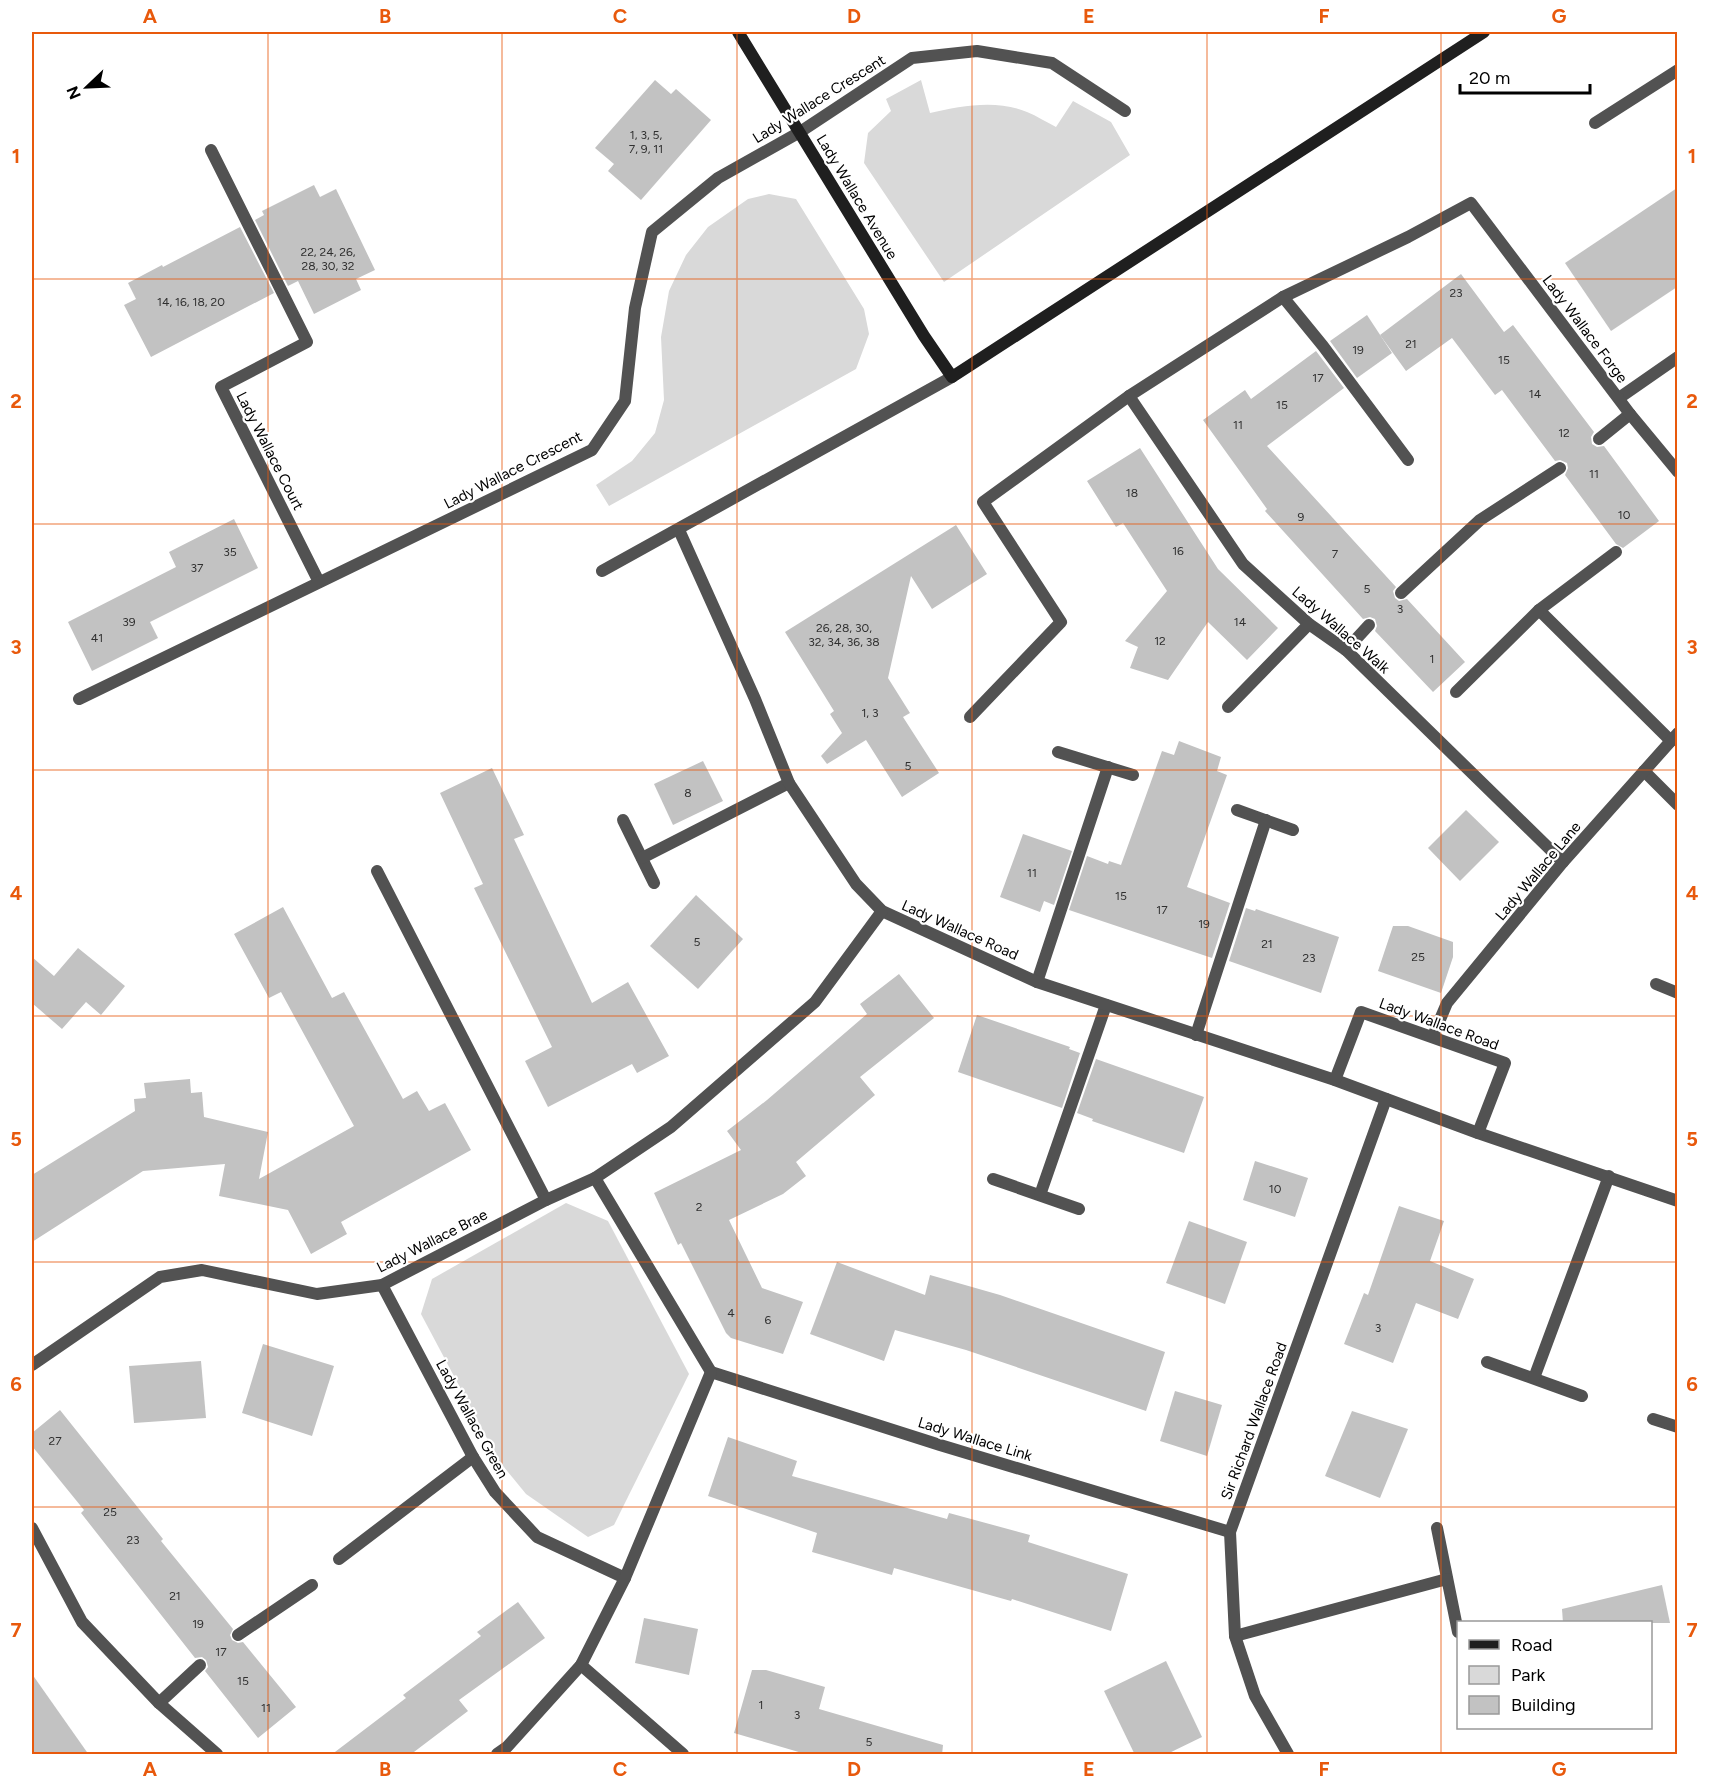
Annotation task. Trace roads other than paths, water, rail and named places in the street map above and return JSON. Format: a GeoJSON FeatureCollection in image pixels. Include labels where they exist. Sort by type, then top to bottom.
{"type":"FeatureCollection","features":[{"type":"Feature","properties":{"kind":"main road","name":"Lady Wallace Avenue"},"geometry":{"type":"LineString","coordinates":[[738,32],[924,336],[952,377]]}},
{"type":"Feature","properties":{"kind":"main road"},"geometry":{"type":"LineString","coordinates":[[952,377],[1484,32]]}},
{"type":"Feature","properties":{"kind":"street","name":"Lady Wallace Crescent"},"geometry":{"type":"LineString","coordinates":[[79,699],[592,450],[625,400],[635,308],[652,232],[718,178],[800,132],[912,58],[976,51],[1052,63],[1125,111]]}},
{"type":"Feature","properties":{"kind":"street"},"geometry":{"type":"LineString","coordinates":[[1595,123],[1677,70]]}},
{"type":"Feature","properties":{"kind":"street","name":"Lady Wallace Court"},"geometry":{"type":"LineString","coordinates":[[211,150],[307,342],[221,387],[320,582]]}},
{"type":"Feature","properties":{"kind":"street","name":"Lady Wallace Forge"},"geometry":{"type":"LineString","coordinates":[[1283,297],[1408,237],[1471,203],[1630,414],[1677,472]]}},
{"type":"Feature","properties":{"kind":"street"},"geometry":{"type":"LineString","coordinates":[[970,717],[1060,622],[983,502],[1129,396],[1283,297],[1323,346],[1408,460]]}},
{"type":"Feature","properties":{"kind":"street"},"geometry":{"type":"LineString","coordinates":[[1619,398],[1677,357]]}},
{"type":"Feature","properties":{"kind":"street"},"geometry":{"type":"LineString","coordinates":[[602,571],[952,377]]}},
{"type":"Feature","properties":{"kind":"street","name":"Lady Wallace Walk"},"geometry":{"type":"LineString","coordinates":[[1129,396],[1243,564],[1309,624],[1346,650],[1563,862]]}},
{"type":"Feature","properties":{"kind":"street"},"geometry":{"type":"LineString","coordinates":[[1599,439],[1630,414]]}},
{"type":"Feature","properties":{"kind":"street"},"geometry":{"type":"LineString","coordinates":[[1401,593],[1480,520],[1560,468]]}},
{"type":"Feature","properties":{"kind":"street","name":"Lady Wallace Road"},"geometry":{"type":"LineString","coordinates":[[679,530],[789,783],[856,884],[882,911],[1037,982],[1335,1080],[1478,1133],[1677,1201]]}},
{"type":"Feature","properties":{"kind":"street"},"geometry":{"type":"LineString","coordinates":[[1456,692],[1539,610],[1616,552]]}},
{"type":"Feature","properties":{"kind":"street"},"geometry":{"type":"LineString","coordinates":[[1539,610],[1674,737]]}},
{"type":"Feature","properties":{"kind":"street"},"geometry":{"type":"LineString","coordinates":[[1228,707],[1309,624]]}},
{"type":"Feature","properties":{"kind":"street"},"geometry":{"type":"LineString","coordinates":[[1346,650],[1369,625]]}},
{"type":"Feature","properties":{"kind":"street","name":"Lady Wallace Lane"},"geometry":{"type":"LineString","coordinates":[[1433,1036],[1448,1003],[1563,862],[1674,737]]}},
{"type":"Feature","properties":{"kind":"street"},"geometry":{"type":"LineString","coordinates":[[1058,752],[1133,775]]}},
{"type":"Feature","properties":{"kind":"street"},"geometry":{"type":"LineString","coordinates":[[1037,982],[1108,767]]}},
{"type":"Feature","properties":{"kind":"street"},"geometry":{"type":"LineString","coordinates":[[1644,771],[1677,805]]}},
{"type":"Feature","properties":{"kind":"street"},"geometry":{"type":"LineString","coordinates":[[642,858],[789,783]]}},
{"type":"Feature","properties":{"kind":"street"},"geometry":{"type":"LineString","coordinates":[[1237,810],[1293,831]]}},
{"type":"Feature","properties":{"kind":"street"},"geometry":{"type":"LineString","coordinates":[[623,820],[654,883]]}},
{"type":"Feature","properties":{"kind":"street"},"geometry":{"type":"LineString","coordinates":[[1196,1035],[1266,820]]}},
{"type":"Feature","properties":{"kind":"street"},"geometry":{"type":"LineString","coordinates":[[377,871],[546,1200]]}},
{"type":"Feature","properties":{"kind":"street","name":"Lady Wallace Brae"},"geometry":{"type":"LineString","coordinates":[[32,1365],[160,1277],[202,1270],[317,1294],[382,1285],[546,1200],[595,1178],[671,1127],[815,1002],[882,911]]}},
{"type":"Feature","properties":{"kind":"street"},"geometry":{"type":"LineString","coordinates":[[1656,984],[1677,993]]}},
{"type":"Feature","properties":{"kind":"street"},"geometry":{"type":"LineString","coordinates":[[1040,1196],[1106,1005]]}},
{"type":"Feature","properties":{"kind":"street","name":"Lady Wallace Road"},"geometry":{"type":"LineString","coordinates":[[1335,1080],[1361,1012],[1506,1063],[1478,1133]]}},
{"type":"Feature","properties":{"kind":"street","name":"Sir Richard Wallace Road"},"geometry":{"type":"LineString","coordinates":[[1288,1755],[1255,1696],[1235,1636],[1230,1532],[1386,1100]]}},
{"type":"Feature","properties":{"kind":"street"},"geometry":{"type":"LineString","coordinates":[[1534,1378],[1609,1176]]}},
{"type":"Feature","properties":{"kind":"street"},"geometry":{"type":"LineString","coordinates":[[497,1755],[580,1665],[625,1578],[711,1372],[595,1178]]}},
{"type":"Feature","properties":{"kind":"street"},"geometry":{"type":"LineString","coordinates":[[993,1179],[1079,1209]]}},
{"type":"Feature","properties":{"kind":"street","name":"Lady Wallace Green"},"geometry":{"type":"LineString","coordinates":[[382,1285],[473,1457],[495,1492],[537,1537],[625,1578]]}},
{"type":"Feature","properties":{"kind":"street"},"geometry":{"type":"LineString","coordinates":[[1487,1362],[1582,1396]]}},
{"type":"Feature","properties":{"kind":"street","name":"Lady Wallace Link"},"geometry":{"type":"LineString","coordinates":[[711,1372],[951,1448],[1230,1532]]}},
{"type":"Feature","properties":{"kind":"street"},"geometry":{"type":"LineString","coordinates":[[1653,1419],[1677,1427]]}},
{"type":"Feature","properties":{"kind":"street"},"geometry":{"type":"LineString","coordinates":[[339,1559],[473,1457]]}},
{"type":"Feature","properties":{"kind":"street"},"geometry":{"type":"LineString","coordinates":[[32,1528],[82,1622],[159,1703],[217,1755]]}},
{"type":"Feature","properties":{"kind":"street"},"geometry":{"type":"LineString","coordinates":[[1437,1528],[1457,1627]]}},
{"type":"Feature","properties":{"kind":"street"},"geometry":{"type":"LineString","coordinates":[[1235,1636],[1447,1579]]}},
{"type":"Feature","properties":{"kind":"street"},"geometry":{"type":"LineString","coordinates":[[238,1635],[312,1584]]}},
{"type":"Feature","properties":{"kind":"street"},"geometry":{"type":"LineString","coordinates":[[159,1703],[200,1665]]}},
{"type":"Feature","properties":{"kind":"street"},"geometry":{"type":"LineString","coordinates":[[580,1665],[683,1755]]}}]}
